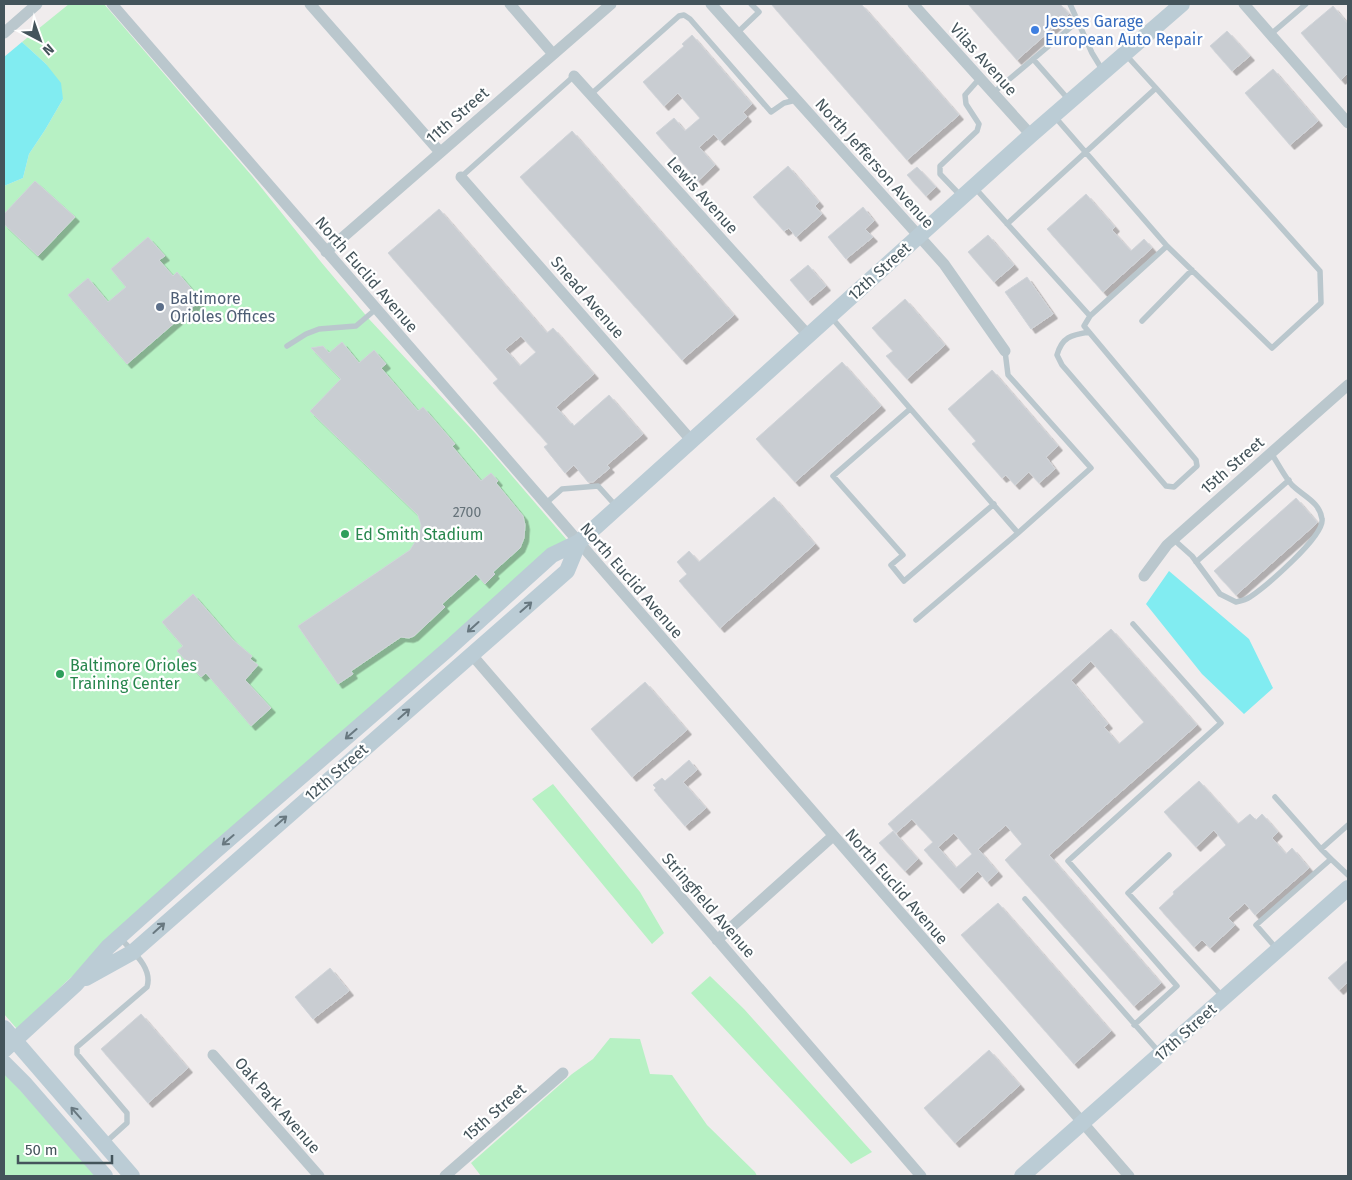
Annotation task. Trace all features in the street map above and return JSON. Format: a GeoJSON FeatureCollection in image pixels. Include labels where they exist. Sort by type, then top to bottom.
{"type":"FeatureCollection","features":[{"type":"Feature","properties":{"kind":"street"},"geometry":{"type":"LineString","coordinates":[[4,33],[37,4]]}},
{"type":"Feature","properties":{"kind":"street","name":"North Euclid Avenue"},"geometry":{"type":"LineString","coordinates":[[112,4],[1129,1176]]}},
{"type":"Feature","properties":{"kind":"street"},"geometry":{"type":"LineString","coordinates":[[310,4],[440,152]]}},
{"type":"Feature","properties":{"kind":"street"},"geometry":{"type":"LineString","coordinates":[[510,4],[553,54]]}},
{"type":"Feature","properties":{"kind":"street","name":"11th Street"},"geometry":{"type":"LineString","coordinates":[[326,252],[611,4]]}},
{"type":"Feature","properties":{"kind":"street","name":"North Jefferson Avenue"},"geometry":{"type":"LineString","coordinates":[[712,4],[944,264],[1005,351]]}},
{"type":"Feature","properties":{"kind":"street","name":"Vilas Avenue"},"geometry":{"type":"LineString","coordinates":[[913,4],[1031,136]]}},
{"type":"Feature","properties":{"kind":"street","name":"12th Street"},"geometry":{"type":"LineString","coordinates":[[76,984],[108,947],[213,853],[447,650],[552,555],[578,542],[967,192],[1181,4]]}},
{"type":"Feature","properties":{"kind":"street"},"geometry":{"type":"LineString","coordinates":[[1244,4],[1348,123]]}},
{"type":"Feature","properties":{"kind":"street","name":"Lewis Avenue"},"geometry":{"type":"LineString","coordinates":[[574,76],[808,335]]}},
{"type":"Feature","properties":{"kind":"street","name":"Snead Avenue"},"geometry":{"type":"LineString","coordinates":[[461,176],[691,440]]}},
{"type":"Feature","properties":{"kind":"street","name":"15th Street"},"geometry":{"type":"LineString","coordinates":[[1144,576],[1166,545],[1348,385]]}},
{"type":"Feature","properties":{"kind":"street","name":"12th Street"},"geometry":{"type":"LineString","coordinates":[[7,1040],[76,984],[133,952],[567,571],[578,542]]}},
{"type":"Feature","properties":{"kind":"street","name":"Stringfield Avenue"},"geometry":{"type":"LineString","coordinates":[[472,654],[921,1176]]}},
{"type":"Feature","properties":{"kind":"street"},"geometry":{"type":"LineString","coordinates":[[718,940],[833,836]]}},
{"type":"Feature","properties":{"kind":"street","name":"17th Street"},"geometry":{"type":"LineString","coordinates":[[1022,1176],[1348,888]]}},
{"type":"Feature","properties":{"kind":"street"},"geometry":{"type":"LineString","coordinates":[[7,1040],[132,1176]]}},
{"type":"Feature","properties":{"kind":"street","name":"Oak Park Avenue"},"geometry":{"type":"LineString","coordinates":[[213,1055],[319,1176]]}},
{"type":"Feature","properties":{"kind":"street"},"geometry":{"type":"LineString","coordinates":[[4,1063],[25,1084],[105,1176]]}},
{"type":"Feature","properties":{"kind":"street","name":"15th Street"},"geometry":{"type":"LineString","coordinates":[[445,1176],[563,1073]]}},
{"type":"Feature","properties":{"kind":"lane"},"geometry":{"type":"LineString","coordinates":[[737,33],[759,12],[751,4]]}},
{"type":"Feature","properties":{"kind":"lane"},"geometry":{"type":"LineString","coordinates":[[1070,4],[1092,53],[1103,71]]}},
{"type":"Feature","properties":{"kind":"lane"},"geometry":{"type":"LineString","coordinates":[[1271,34],[1306,4]]}},
{"type":"Feature","properties":{"kind":"lane"},"geometry":{"type":"LineString","coordinates":[[590,95],[679,16],[684,15],[690,18],[771,112],[784,103],[796,100]]}},
{"type":"Feature","properties":{"kind":"lane"},"geometry":{"type":"LineString","coordinates":[[994,93],[1077,22]]}},
{"type":"Feature","properties":{"kind":"lane"},"geometry":{"type":"LineString","coordinates":[[1053,116],[1167,246],[1272,348],[1321,303],[1320,271],[1124,54]]}},
{"type":"Feature","properties":{"kind":"lane"},"geometry":{"type":"LineString","coordinates":[[1033,59],[1070,101]]}},
{"type":"Feature","properties":{"kind":"lane"},"geometry":{"type":"LineString","coordinates":[[461,176],[574,76]]}},
{"type":"Feature","properties":{"kind":"lane"},"geometry":{"type":"LineString","coordinates":[[980,78],[965,95],[966,104],[979,124],[977,131],[940,166],[940,174],[967,192],[1007,224],[1090,316]]}},
{"type":"Feature","properties":{"kind":"lane"},"geometry":{"type":"LineString","coordinates":[[1007,224],[1156,88]]}},
{"type":"Feature","properties":{"kind":"lane"},"geometry":{"type":"LineString","coordinates":[[1089,332],[1076,334],[1065,339],[1060,345],[1057,355],[1062,365],[1166,486],[1174,487],[1197,466],[1196,460],[1084,326],[1090,316],[1167,246]]}},
{"type":"Feature","properties":{"kind":"lane"},"geometry":{"type":"LineString","coordinates":[[1142,321],[1192,270]]}},
{"type":"Feature","properties":{"kind":"lane"},"geometry":{"type":"LineString","coordinates":[[287,346],[306,334],[319,329],[356,326],[376,309]]}},
{"type":"Feature","properties":{"kind":"lane"},"geometry":{"type":"LineString","coordinates":[[829,316],[1018,532]]}},
{"type":"Feature","properties":{"kind":"lane"},"geometry":{"type":"LineString","coordinates":[[916,620],[1091,468],[1008,375],[1005,351]]}},
{"type":"Feature","properties":{"kind":"lane"},"geometry":{"type":"LineString","coordinates":[[910,409],[833,476],[903,555],[891,566],[904,581],[994,504]]}},
{"type":"Feature","properties":{"kind":"lane"},"geometry":{"type":"LineString","coordinates":[[1173,539],[1196,562],[1220,594],[1236,602],[1249,598],[1300,554],[1320,531],[1323,520],[1312,500],[1292,485],[1272,453]]}},
{"type":"Feature","properties":{"kind":"lane"},"geometry":{"type":"LineString","coordinates":[[1196,562],[1289,480]]}},
{"type":"Feature","properties":{"kind":"lane"},"geometry":{"type":"LineString","coordinates":[[545,504],[562,489],[598,486],[617,507]]}},
{"type":"Feature","properties":{"kind":"lane"},"geometry":{"type":"LineString","coordinates":[[1133,624],[1221,723],[1068,861],[1177,986],[1134,1024]]}},
{"type":"Feature","properties":{"kind":"lane"},"geometry":{"type":"LineString","coordinates":[[1275,797],[1321,849],[1348,875]]}},
{"type":"Feature","properties":{"kind":"lane"},"geometry":{"type":"LineString","coordinates":[[1321,849],[1348,825]]}},
{"type":"Feature","properties":{"kind":"lane"},"geometry":{"type":"LineString","coordinates":[[1170,855],[1128,893],[1223,997]]}},
{"type":"Feature","properties":{"kind":"lane"},"geometry":{"type":"LineString","coordinates":[[1278,949],[1256,925],[1331,859]]}},
{"type":"Feature","properties":{"kind":"lane"},"geometry":{"type":"LineString","coordinates":[[1025,899],[1160,1054]]}},
{"type":"Feature","properties":{"kind":"lane"},"geometry":{"type":"LineString","coordinates":[[103,1144],[128,1123],[127,1113],[77,1054],[77,1047],[147,987],[149,981],[146,970],[133,952],[119,938]]}},
{"type":"Feature","properties":{"kind":"green space"},"geometry":{"type":"Polygon","coordinates":[[[69,4],[104,4],[252,176],[369,319],[476,434],[567,540],[67,981],[17,1029],[4,1014],[4,186],[23,178],[29,154],[63,99],[46,64],[22,42],[69,4]]]}},
{"type":"Feature","properties":{"kind":"green space"},"geometry":{"type":"Polygon","coordinates":[[[553,784],[640,892],[664,933],[652,944],[532,799],[553,784]]]}},
{"type":"Feature","properties":{"kind":"green space"},"geometry":{"type":"Polygon","coordinates":[[[710,976],[744,1009],[872,1152],[851,1164],[691,993],[710,976]]]}},
{"type":"Feature","properties":{"kind":"green space"},"geometry":{"type":"Polygon","coordinates":[[[610,1038],[640,1039],[650,1074],[672,1075],[707,1125],[757,1176],[481,1176],[471,1163],[572,1074],[593,1059],[610,1038]]]}},
{"type":"Feature","properties":{"kind":"green space"},"geometry":{"type":"Polygon","coordinates":[[[4,1072],[96,1176],[4,1176],[4,1072]]]}},
{"type":"Feature","properties":{"kind":"water"},"geometry":{"type":"Polygon","coordinates":[[[22,42],[46,64],[61,83],[63,99],[29,154],[23,178],[4,186],[4,57],[22,42]]]}},
{"type":"Feature","properties":{"kind":"water"},"geometry":{"type":"Polygon","coordinates":[[[1169,571],[1249,639],[1273,688],[1244,714],[1202,674],[1146,604],[1169,571]]]}},
{"type":"Feature","properties":{"kind":"building"},"geometry":{"type":"Polygon","coordinates":[[[771,4],[861,4],[959,115],[907,160],[771,4]]]}},
{"type":"Feature","properties":{"kind":"building"},"geometry":{"type":"Polygon","coordinates":[[[968,4],[1060,4],[1069,14],[1017,60],[968,4]]]}},
{"type":"Feature","properties":{"kind":"building"},"geometry":{"type":"Polygon","coordinates":[[[1333,6],[1348,24],[1348,73],[1341,80],[1301,33],[1333,6]]]}},
{"type":"Feature","properties":{"kind":"building"},"geometry":{"type":"Polygon","coordinates":[[[1227,31],[1250,56],[1232,71],[1210,46],[1227,31]]]}},
{"type":"Feature","properties":{"kind":"building"},"geometry":{"type":"Polygon","coordinates":[[[692,35],[752,104],[743,112],[747,117],[720,141],[714,134],[699,147],[715,165],[698,181],[656,133],[674,118],[685,131],[700,118],[678,93],[664,106],[643,82],[684,46],[682,44],[692,35]]]}},
{"type":"Feature","properties":{"kind":"building"},"geometry":{"type":"Polygon","coordinates":[[[1273,69],[1318,121],[1290,145],[1245,93],[1273,69]]]}},
{"type":"Feature","properties":{"kind":"building"},"geometry":{"type":"Polygon","coordinates":[[[572,131],[734,315],[682,360],[520,177],[572,131]]]}},
{"type":"Feature","properties":{"kind":"building"},"geometry":{"type":"Polygon","coordinates":[[[788,166],[819,202],[815,206],[822,214],[796,237],[789,228],[784,231],[753,197],[788,166]]]}},
{"type":"Feature","properties":{"kind":"building"},"geometry":{"type":"Polygon","coordinates":[[[917,167],[936,187],[926,196],[907,175],[917,167]]]}},
{"type":"Feature","properties":{"kind":"building"},"geometry":{"type":"Polygon","coordinates":[[[35,181],[75,217],[38,256],[4,224],[4,214],[35,181]]]}},
{"type":"Feature","properties":{"kind":"building"},"geometry":{"type":"Polygon","coordinates":[[[1086,194],[1115,227],[1112,230],[1131,251],[1144,239],[1152,248],[1103,292],[1047,229],[1086,194]]]}},
{"type":"Feature","properties":{"kind":"building"},"geometry":{"type":"Polygon","coordinates":[[[863,207],[874,221],[865,229],[873,237],[846,259],[828,237],[863,207]]]}},
{"type":"Feature","properties":{"kind":"building"},"geometry":{"type":"Polygon","coordinates":[[[439,209],[547,333],[553,328],[594,374],[556,407],[571,424],[574,426],[609,395],[643,434],[607,465],[610,468],[593,482],[588,482],[574,465],[565,473],[544,447],[548,444],[493,383],[498,379],[388,253],[439,209]],[[521,336],[505,349],[520,366],[536,352],[521,336]]]}},
{"type":"Feature","properties":{"kind":"building"},"geometry":{"type":"Polygon","coordinates":[[[988,235],[1014,265],[994,282],[968,252],[988,235]]]}},
{"type":"Feature","properties":{"kind":"building","name":"Baltimore Orioles Offices"},"geometry":{"type":"Polygon","coordinates":[[[148,237],[165,256],[159,260],[173,276],[177,272],[201,300],[127,364],[68,295],[88,278],[108,302],[126,287],[111,269],[148,237]]]}},
{"type":"Feature","properties":{"kind":"building"},"geometry":{"type":"Polygon","coordinates":[[[808,265],[826,286],[808,301],[790,280],[808,265]]]}},
{"type":"Feature","properties":{"kind":"building"},"geometry":{"type":"Polygon","coordinates":[[[1027,277],[1053,314],[1031,329],[1005,292],[1027,277]]]}},
{"type":"Feature","properties":{"kind":"building"},"geometry":{"type":"Polygon","coordinates":[[[905,299],[945,345],[907,379],[886,356],[893,351],[872,328],[905,299]]]}},
{"type":"Feature","properties":{"kind":"building"},"geometry":{"type":"Polygon","coordinates":[[[342,342],[359,363],[374,350],[386,364],[381,368],[418,411],[423,407],[455,444],[452,446],[481,481],[491,473],[498,481],[496,483],[523,516],[525,525],[524,538],[520,548],[493,572],[495,574],[485,584],[476,574],[442,604],[445,607],[414,636],[409,638],[401,637],[351,671],[353,674],[338,684],[298,626],[410,550],[420,534],[421,525],[418,515],[310,411],[341,379],[311,348],[323,346],[329,353],[342,342]]]}},
{"type":"Feature","properties":{"kind":"building"},"geometry":{"type":"Polygon","coordinates":[[[842,362],[881,406],[795,482],[756,439],[842,362]]]}},
{"type":"Feature","properties":{"kind":"building"},"geometry":{"type":"Polygon","coordinates":[[[992,370],[1058,446],[1046,457],[1055,469],[1039,483],[1029,472],[1015,485],[1006,475],[1002,478],[972,444],[976,441],[948,409],[992,370]]]}},
{"type":"Feature","properties":{"kind":"building"},"geometry":{"type":"Polygon","coordinates":[[[774,497],[815,544],[720,628],[679,581],[687,574],[677,562],[689,551],[699,562],[774,497]]]}},
{"type":"Feature","properties":{"kind":"building"},"geometry":{"type":"Polygon","coordinates":[[[1296,498],[1317,522],[1316,524],[1236,595],[1214,571],[1296,498]]]}},
{"type":"Feature","properties":{"kind":"building"},"geometry":{"type":"Polygon","coordinates":[[[193,594],[233,640],[252,656],[250,659],[258,665],[245,680],[271,708],[251,726],[206,673],[201,677],[177,651],[183,646],[162,622],[193,594]]]}},
{"type":"Feature","properties":{"kind":"building"},"geometry":{"type":"Polygon","coordinates":[[[1111,629],[1197,725],[1049,855],[1161,983],[1134,1006],[1005,860],[1022,844],[1006,825],[978,849],[998,872],[987,882],[978,871],[959,889],[924,850],[933,842],[912,819],[896,833],[888,824],[1111,629]],[[1091,661],[1071,680],[1108,724],[1104,727],[1119,744],[1144,722],[1091,661]],[[954,833],[938,847],[956,868],[972,854],[954,833]]]}},
{"type":"Feature","properties":{"kind":"building"},"geometry":{"type":"Polygon","coordinates":[[[645,682],[687,730],[632,777],[591,729],[645,682]]]}},
{"type":"Feature","properties":{"kind":"building"},"geometry":{"type":"Polygon","coordinates":[[[689,760],[697,770],[683,782],[706,808],[685,826],[654,790],[656,788],[653,785],[662,778],[665,781],[689,760]]]}},
{"type":"Feature","properties":{"kind":"building"},"geometry":{"type":"Polygon","coordinates":[[[1199,781],[1238,824],[1250,814],[1256,820],[1262,814],[1278,832],[1272,838],[1286,854],[1292,848],[1309,868],[1255,915],[1245,903],[1228,918],[1235,925],[1210,948],[1202,940],[1194,947],[1159,908],[1174,894],[1173,892],[1226,845],[1214,830],[1196,847],[1164,812],[1199,781]]]}},
{"type":"Feature","properties":{"kind":"building"},"geometry":{"type":"Polygon","coordinates":[[[893,831],[918,859],[905,871],[879,843],[893,831]]]}},
{"type":"Feature","properties":{"kind":"building"},"geometry":{"type":"Polygon","coordinates":[[[998,903],[1111,1031],[1074,1064],[961,935],[998,903]]]}},
{"type":"Feature","properties":{"kind":"building"},"geometry":{"type":"Polygon","coordinates":[[[1348,960],[1348,982],[1339,990],[1328,978],[1348,960]]]}},
{"type":"Feature","properties":{"kind":"building"},"geometry":{"type":"Polygon","coordinates":[[[330,968],[349,991],[313,1019],[295,997],[330,968]]]}},
{"type":"Feature","properties":{"kind":"building"},"geometry":{"type":"Polygon","coordinates":[[[141,1014],[188,1068],[148,1103],[101,1049],[141,1014]]]}},
{"type":"Feature","properties":{"kind":"building"},"geometry":{"type":"Polygon","coordinates":[[[989,1050],[1020,1085],[955,1143],[924,1108],[989,1050]]]}},
{"type":"Feature","properties":{"kind":"place","name":"Jesses Garage European Auto Repair"},"geometry":{"type":"Point","coordinates":[1035,30]}},
{"type":"Feature","properties":{"kind":"place","name":"Baltimore Orioles Offices"},"geometry":{"type":"Point","coordinates":[160,307]}},
{"type":"Feature","properties":{"kind":"place","name":"Ed Smith Stadium"},"geometry":{"type":"Point","coordinates":[345,534]}},
{"type":"Feature","properties":{"kind":"place","name":"Baltimore Orioles Training Center"},"geometry":{"type":"Point","coordinates":[60,674]}}]}
